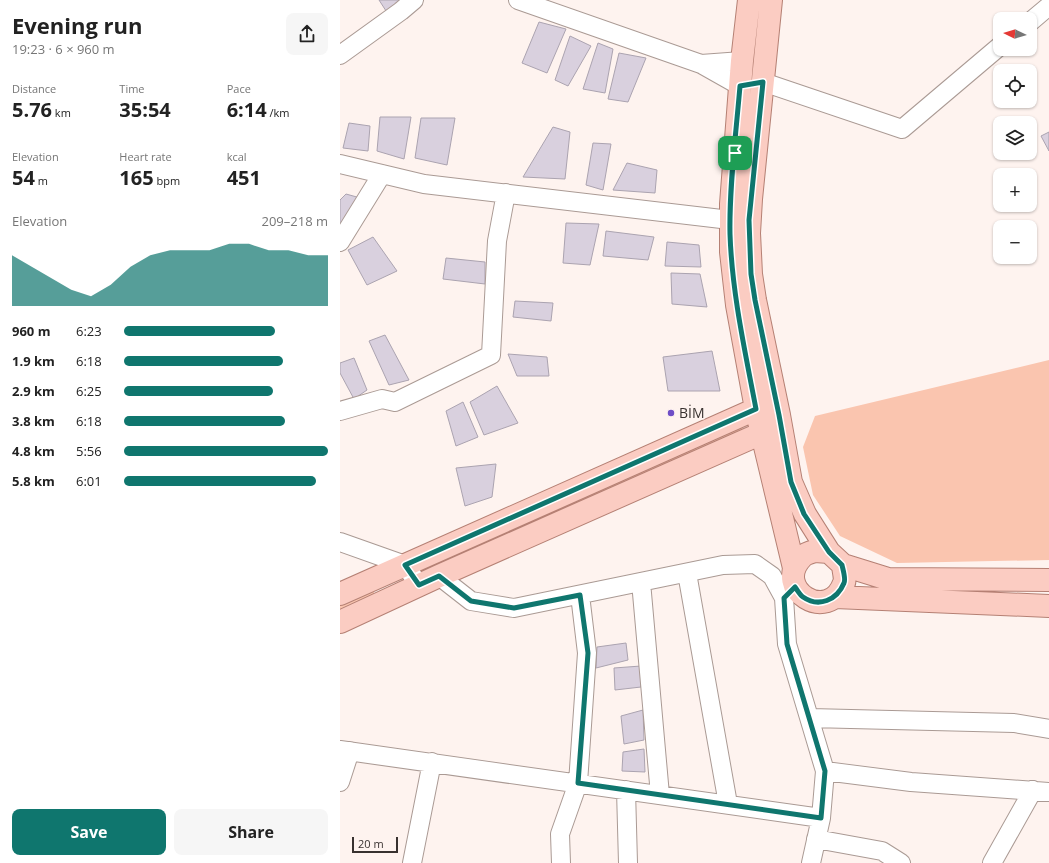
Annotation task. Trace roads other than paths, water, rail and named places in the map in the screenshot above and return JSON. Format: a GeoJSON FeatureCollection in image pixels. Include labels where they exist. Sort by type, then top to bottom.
{"type":"FeatureCollection","features":[{"type":"Feature","properties":{"kind":"main road"},"geometry":{"type":"LineString","coordinates":[[749,0],[740,86],[740,220],[791,482],[804,514],[836,559],[844,582],[835,597]]}},
{"type":"Feature","properties":{"kind":"main road"},"geometry":{"type":"LineString","coordinates":[[771,0],[763,82],[740,220],[731,252],[737,305],[791,585],[802,597],[813,602],[824,602],[835,597],[1049,606]]}},
{"type":"Feature","properties":{"kind":"main road"},"geometry":{"type":"LineString","coordinates":[[742,60],[763,82]]}},
{"type":"Feature","properties":{"kind":"main road"},"geometry":{"type":"LineString","coordinates":[[740,86],[763,82]]}},
{"type":"Feature","properties":{"kind":"main road"},"geometry":{"type":"LineString","coordinates":[[340,594],[756,409],[766,409],[779,415]]}},
{"type":"Feature","properties":{"kind":"main road"},"geometry":{"type":"LineString","coordinates":[[340,622],[439,576],[762,433],[771,427],[779,415]]}},
{"type":"Feature","properties":{"kind":"main road"},"geometry":{"type":"LineString","coordinates":[[791,585],[802,556],[815,551],[888,580],[1049,580]]}},
{"type":"Feature","properties":{"kind":"street"},"geometry":{"type":"LineString","coordinates":[[340,55],[414,0]]}},
{"type":"Feature","properties":{"kind":"street"},"geometry":{"type":"LineString","coordinates":[[518,0],[560,7],[701,64],[740,86]]}},
{"type":"Feature","properties":{"kind":"street"},"geometry":{"type":"LineString","coordinates":[[1037,16],[1049,7]]}},
{"type":"Feature","properties":{"kind":"street"},"geometry":{"type":"LineString","coordinates":[[763,82],[902,128],[993,52]]}},
{"type":"Feature","properties":{"kind":"street"},"geometry":{"type":"LineString","coordinates":[[701,64],[742,60]]}},
{"type":"Feature","properties":{"kind":"street"},"geometry":{"type":"LineString","coordinates":[[340,164],[424,184],[740,220]]}},
{"type":"Feature","properties":{"kind":"street"},"geometry":{"type":"LineString","coordinates":[[340,242],[382,174]]}},
{"type":"Feature","properties":{"kind":"street"},"geometry":{"type":"LineString","coordinates":[[340,411],[382,399],[395,402],[491,355],[496,241],[506,193]]}},
{"type":"Feature","properties":{"kind":"street"},"geometry":{"type":"LineString","coordinates":[[340,542],[405,565],[419,585]]}},
{"type":"Feature","properties":{"kind":"street"},"geometry":{"type":"LineString","coordinates":[[439,576],[471,601],[514,608],[722,565],[755,564],[772,576],[791,585],[787,644],[825,771],[821,818],[811,863]]}},
{"type":"Feature","properties":{"kind":"street"},"geometry":{"type":"LineString","coordinates":[[687,573],[728,804]]}},
{"type":"Feature","properties":{"kind":"street"},"geometry":{"type":"LineString","coordinates":[[642,582],[660,795]]}},
{"type":"Feature","properties":{"kind":"street"},"geometry":{"type":"LineString","coordinates":[[561,863],[560,834],[578,783],[588,653],[580,595]]}},
{"type":"Feature","properties":{"kind":"street"},"geometry":{"type":"LineString","coordinates":[[810,718],[1014,723],[1049,729]]}},
{"type":"Feature","properties":{"kind":"street"},"geometry":{"type":"LineString","coordinates":[[340,782],[345,750],[821,818]]}},
{"type":"Feature","properties":{"kind":"street"},"geometry":{"type":"LineString","coordinates":[[412,863],[432,762]]}},
{"type":"Feature","properties":{"kind":"street"},"geometry":{"type":"LineString","coordinates":[[825,771],[911,782],[1041,791]]}},
{"type":"Feature","properties":{"kind":"street"},"geometry":{"type":"LineString","coordinates":[[626,790],[628,863]]}},
{"type":"Feature","properties":{"kind":"street"},"geometry":{"type":"LineString","coordinates":[[992,863],[1041,791]]}},
{"type":"Feature","properties":{"kind":"street"},"geometry":{"type":"LineString","coordinates":[[816,839],[882,850],[901,863]]}},
{"type":"Feature","properties":{"kind":"place","name":"BİM"},"geometry":{"type":"Point","coordinates":[671,413]}}]}
